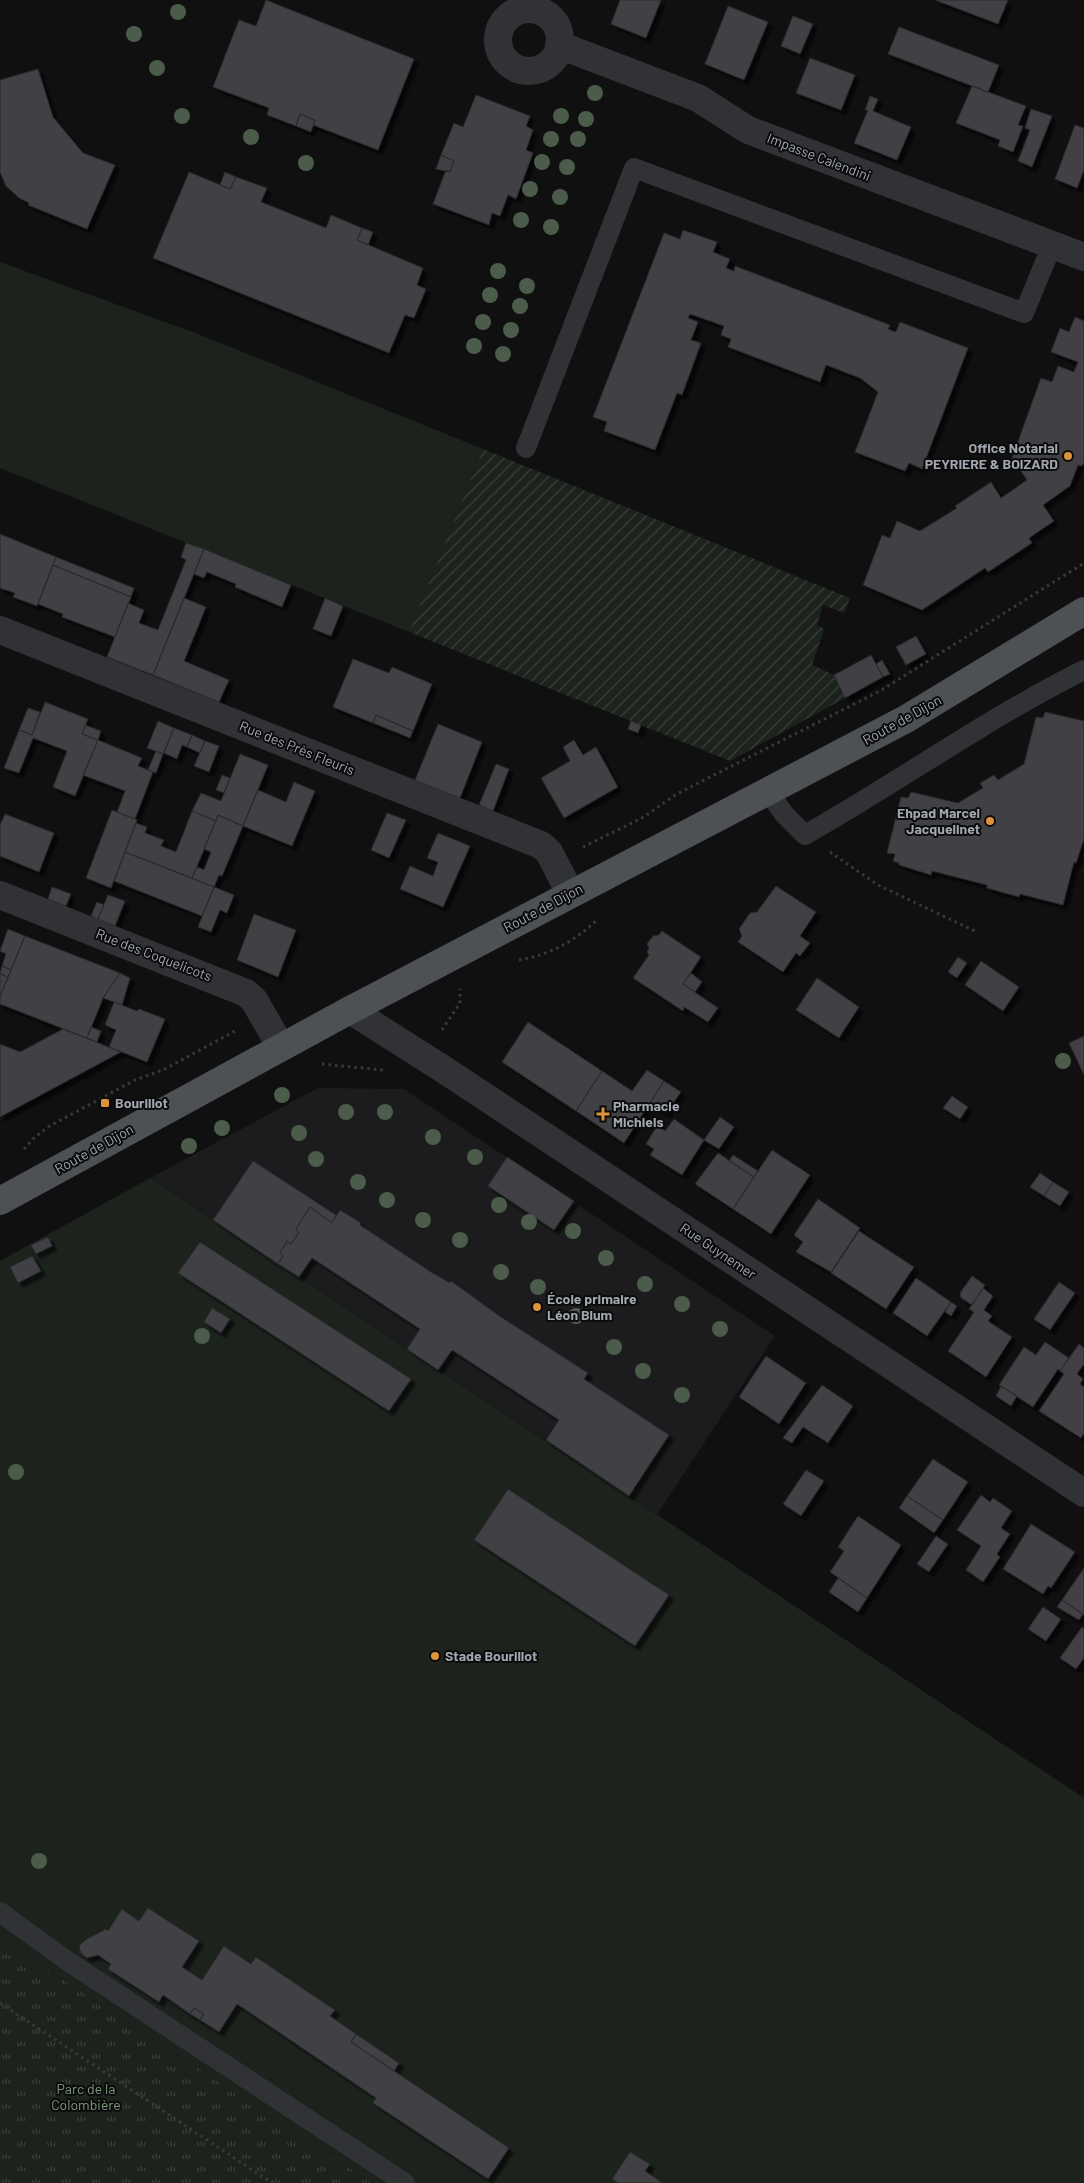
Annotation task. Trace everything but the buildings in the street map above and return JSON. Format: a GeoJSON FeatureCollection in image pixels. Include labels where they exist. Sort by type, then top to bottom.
{"type":"FeatureCollection","features":[{"type":"Feature","properties":{"kind":"main road","name":"Route de Dijon"},"geometry":{"type":"LineString","coordinates":[[0,1201],[350,1010],[570,893],[906,719],[1084,611]]}},
{"type":"Feature","properties":{"kind":"street","name":"Impasse Calendini"},"geometry":{"type":"LineString","coordinates":[[559,45],[698,98],[748,130],[1084,257]]}},
{"type":"Feature","properties":{"kind":"street","name":"Rue des Près Fleuris"},"geometry":{"type":"LineString","coordinates":[[0,630],[542,846],[554,860],[570,893]]}},
{"type":"Feature","properties":{"kind":"street","name":"Rue des Coquelicots"},"geometry":{"type":"LineString","coordinates":[[0,895],[246,993],[254,1000],[281,1047]]}},
{"type":"Feature","properties":{"kind":"street","name":"Rue Guynemer"},"geometry":{"type":"LineString","coordinates":[[350,1010],[444,1069],[1084,1493]]}},
{"type":"Feature","properties":{"kind":"lane"},"geometry":{"type":"LineString","coordinates":[[526,448],[634,168],[1024,313],[1052,245]]}},
{"type":"Feature","properties":{"kind":"lane"},"geometry":{"type":"LineString","coordinates":[[768,792],[784,814],[805,835],[848,811],[1041,691],[1084,670]]}},
{"type":"Feature","properties":{"kind":"lane"},"geometry":{"type":"LineString","coordinates":[[0,1912],[66,1960],[405,2183]]}},
{"type":"Feature","properties":{"kind":"path"},"geometry":{"type":"LineString","coordinates":[[805,835],[878,886],[977,932]]}},
{"type":"Feature","properties":{"kind":"path"},"geometry":{"type":"LineString","coordinates":[[0,2003],[272,2183]]}},
{"type":"Feature","properties":{"kind":"shaded area","name":"École primaire Léon Blum"},"geometry":{"type":"Polygon","coordinates":[[[318,1088],[404,1089],[775,1336],[657,1514],[150,1178],[318,1088]]]}},
{"type":"Feature","properties":{"kind":"green space"},"geometry":{"type":"Polygon","coordinates":[[[0,262],[198,334],[483,449],[409,632],[0,468],[0,262]]]}},
{"type":"Feature","properties":{"kind":"green space"},"geometry":{"type":"Polygon","coordinates":[[[483,449],[850,598],[844,613],[823,605],[817,625],[824,629],[812,665],[834,675],[845,698],[730,761],[409,632],[483,449]]]}},
{"type":"Feature","properties":{"kind":"green space","name":"Stade Bourillot"},"geometry":{"type":"Polygon","coordinates":[[[150,1178],[1084,1798],[1084,2183],[372,2183],[0,1938],[0,1261],[150,1178]]]}},
{"type":"Feature","properties":{"kind":"green space","name":"Parc de la Colombière"},"geometry":{"type":"Polygon","coordinates":[[[0,1938],[372,2183],[0,2183],[0,1938]]]}},
{"type":"Feature","properties":{"kind":"place","name":"Office Notarial PEYRIERE & BOIZARD"},"geometry":{"type":"Point","coordinates":[1068,456]}},
{"type":"Feature","properties":{"kind":"place","name":"Ehpad Marcel Jacquelinet"},"geometry":{"type":"Point","coordinates":[990,821]}},
{"type":"Feature","properties":{"kind":"place","name":"Bourillot"},"geometry":{"type":"Point","coordinates":[105,1103]}},
{"type":"Feature","properties":{"kind":"place","name":"Pharmacie Michiels"},"geometry":{"type":"Point","coordinates":[603,1114]}},
{"type":"Feature","properties":{"kind":"place","name":"École primaire Léon Blum"},"geometry":{"type":"Point","coordinates":[537,1307]}},
{"type":"Feature","properties":{"kind":"place","name":"Stade Bourillot"},"geometry":{"type":"Point","coordinates":[435,1656]}}]}
